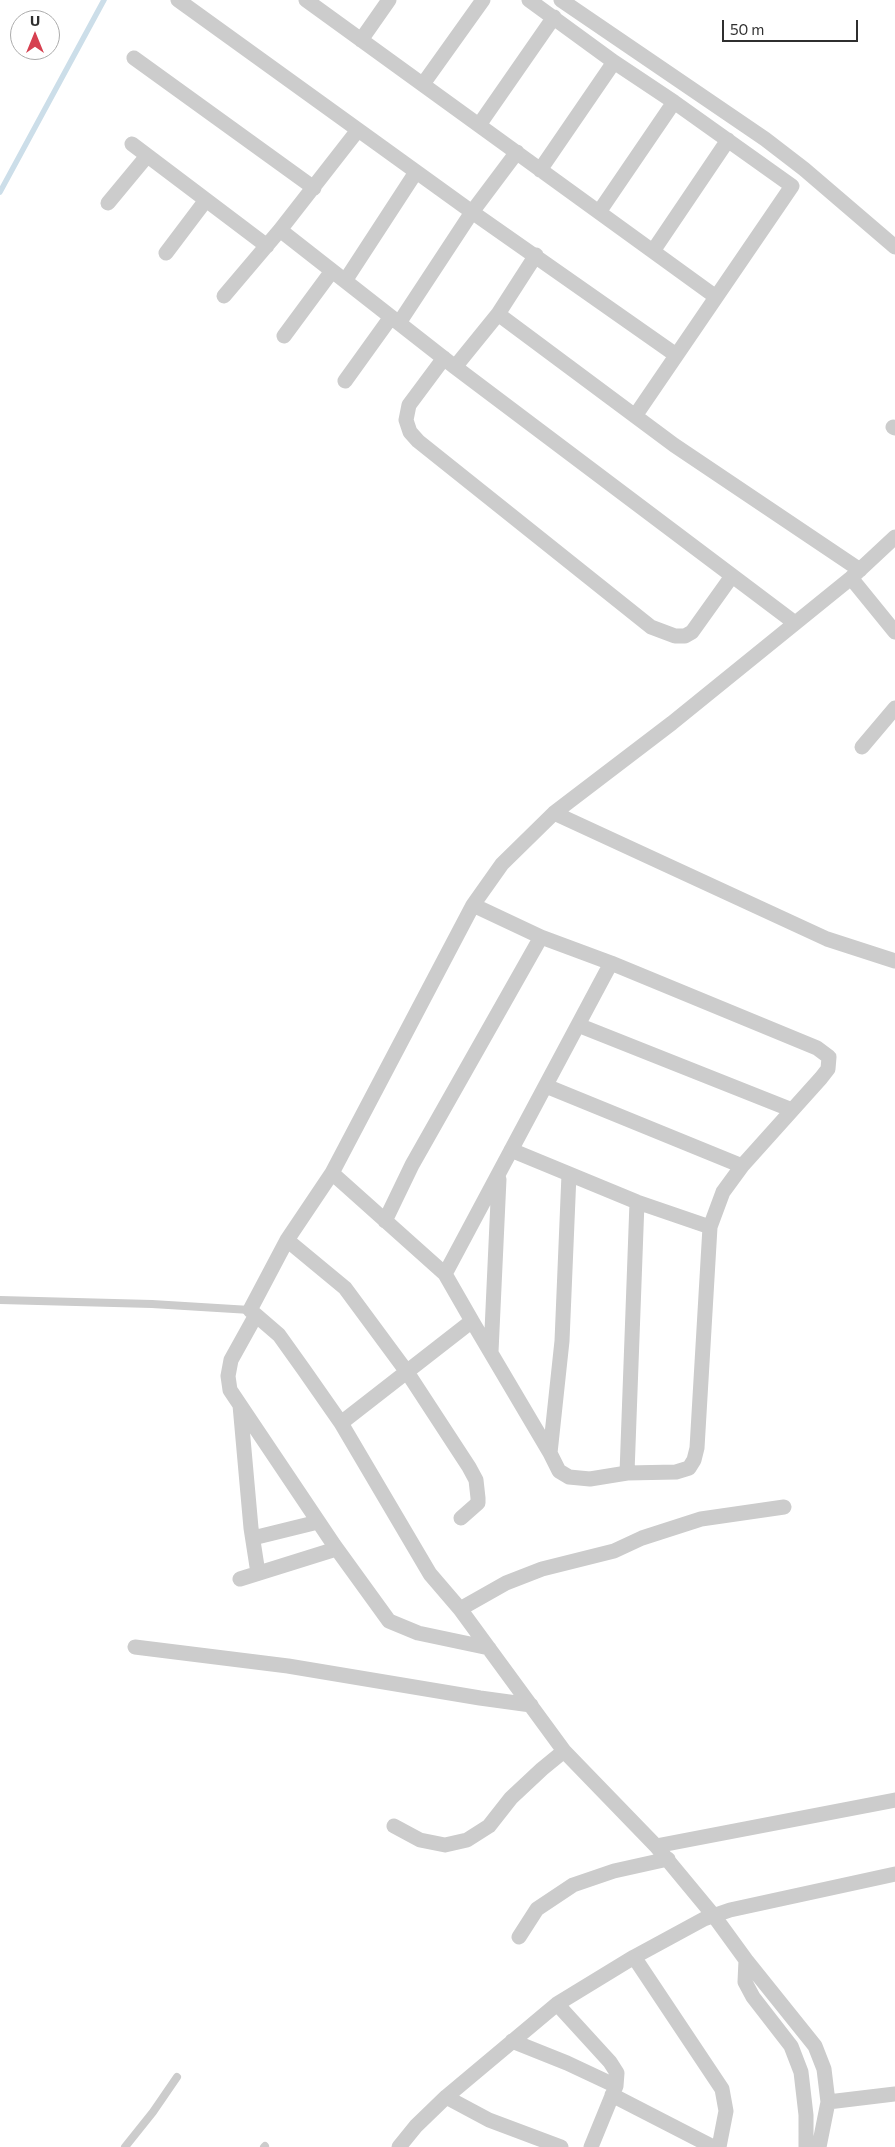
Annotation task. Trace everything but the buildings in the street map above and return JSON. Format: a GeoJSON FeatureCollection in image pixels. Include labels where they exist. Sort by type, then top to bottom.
{"type":"FeatureCollection","features":[{"type":"Feature","properties":{"kind":"street"},"geometry":{"type":"LineString","coordinates":[[178,0],[472,212],[536,255],[676,355]]}},
{"type":"Feature","properties":{"kind":"street"},"geometry":{"type":"LineString","coordinates":[[306,0],[716,297]]}},
{"type":"Feature","properties":{"kind":"street"},"geometry":{"type":"LineString","coordinates":[[361,40],[389,0]]}},
{"type":"Feature","properties":{"kind":"street"},"geometry":{"type":"LineString","coordinates":[[423,84],[483,0]]}},
{"type":"Feature","properties":{"kind":"street"},"geometry":{"type":"LineString","coordinates":[[529,0],[614,62],[792,186],[635,416]]}},
{"type":"Feature","properties":{"kind":"street"},"geometry":{"type":"LineString","coordinates":[[561,0],[765,139],[804,169],[895,247]]}},
{"type":"Feature","properties":{"kind":"street"},"geometry":{"type":"LineString","coordinates":[[479,125],[554,17]]}},
{"type":"Feature","properties":{"kind":"street"},"geometry":{"type":"LineString","coordinates":[[134,58],[314,188]]}},
{"type":"Feature","properties":{"kind":"street"},"geometry":{"type":"LineString","coordinates":[[540,170],[614,62]]}},
{"type":"Feature","properties":{"kind":"street"},"geometry":{"type":"LineString","coordinates":[[599,212],[674,102]]}},
{"type":"Feature","properties":{"kind":"street"},"geometry":{"type":"LineString","coordinates":[[224,296],[314,188],[358,130]]}},
{"type":"Feature","properties":{"kind":"street"},"geometry":{"type":"LineString","coordinates":[[653,251],[728,140]]}},
{"type":"Feature","properties":{"kind":"street"},"geometry":{"type":"LineString","coordinates":[[132,144],[266,246]]}},
{"type":"Feature","properties":{"kind":"street"},"geometry":{"type":"LineString","coordinates":[[344,381],[395,320],[517,152]]}},
{"type":"Feature","properties":{"kind":"street"},"geometry":{"type":"LineString","coordinates":[[108,203],[147,156]]}},
{"type":"Feature","properties":{"kind":"street"},"geometry":{"type":"LineString","coordinates":[[345,281],[416,172]]}},
{"type":"Feature","properties":{"kind":"street"},"geometry":{"type":"LineString","coordinates":[[166,253],[206,200]]}},
{"type":"Feature","properties":{"kind":"street"},"geometry":{"type":"LineString","coordinates":[[280,230],[450,363],[795,623]]}},
{"type":"Feature","properties":{"kind":"street"},"geometry":{"type":"LineString","coordinates":[[536,255],[498,314],[409,405],[406,420],[410,432],[418,441],[650,627],[675,636],[685,636],[692,632],[732,576]]}},
{"type":"Feature","properties":{"kind":"street"},"geometry":{"type":"LineString","coordinates":[[284,336],[332,271]]}},
{"type":"Feature","properties":{"kind":"street"},"geometry":{"type":"LineString","coordinates":[[498,314],[635,416],[856,574],[895,632]]}},
{"type":"Feature","properties":{"kind":"street"},"geometry":{"type":"LineString","coordinates":[[489,1648],[418,1633],[389,1621],[336,1549],[230,1390],[228,1376],[231,1360],[287,1240],[332,1173],[473,905],[502,864],[554,813],[672,723],[856,574],[895,537]]}},
{"type":"Feature","properties":{"kind":"street"},"geometry":{"type":"LineString","coordinates":[[862,747],[895,708]]}},
{"type":"Feature","properties":{"kind":"street"},"geometry":{"type":"LineString","coordinates":[[554,813],[827,939],[895,961]]}},
{"type":"Feature","properties":{"kind":"street"},"geometry":{"type":"LineString","coordinates":[[332,1173],[445,1274],[550,1453],[558,1471],[569,1478],[590,1479],[627,1473],[676,1472],[689,1468],[694,1460],[697,1448],[710,1228],[723,1192],[742,1166],[828,1069],[829,1057],[818,1048],[611,963],[541,937],[473,905]]}},
{"type":"Feature","properties":{"kind":"street"},"geometry":{"type":"LineString","coordinates":[[385,1220],[412,1165],[541,937]]}},
{"type":"Feature","properties":{"kind":"street"},"geometry":{"type":"LineString","coordinates":[[445,1274],[611,963]]}},
{"type":"Feature","properties":{"kind":"street"},"geometry":{"type":"LineString","coordinates":[[578,1025],[792,1110]]}},
{"type":"Feature","properties":{"kind":"street"},"geometry":{"type":"LineString","coordinates":[[546,1086],[742,1166]]}},
{"type":"Feature","properties":{"kind":"street"},"geometry":{"type":"LineString","coordinates":[[511,1150],[638,1202],[710,1228]]}},
{"type":"Feature","properties":{"kind":"street"},"geometry":{"type":"LineString","coordinates":[[491,1352],[499,1174]]}},
{"type":"Feature","properties":{"kind":"street"},"geometry":{"type":"LineString","coordinates":[[550,1453],[562,1341],[570,1174]]}},
{"type":"Feature","properties":{"kind":"street"},"geometry":{"type":"LineString","coordinates":[[627,1473],[638,1202]]}},
{"type":"Feature","properties":{"kind":"street"},"geometry":{"type":"LineString","coordinates":[[287,1240],[344,1288],[407,1372],[476,1480],[478,1503],[461,1518]]}},
{"type":"Feature","properties":{"kind":"street"},"geometry":{"type":"LineString","coordinates":[[253,1313],[279,1335],[341,1422],[430,1574],[460,1608],[564,1751],[668,1859],[815,2046],[824,2069],[828,2102],[819,2147]]}},
{"type":"Feature","properties":{"kind":"street"},"geometry":{"type":"LineString","coordinates":[[341,1422],[472,1321]]}},
{"type":"Feature","properties":{"kind":"street"},"geometry":{"type":"LineString","coordinates":[[240,1404],[258,1573]]}},
{"type":"Feature","properties":{"kind":"street"},"geometry":{"type":"LineString","coordinates":[[460,1608],[506,1582],[542,1569],[614,1551],[642,1538],[701,1520],[784,1507]]}},
{"type":"Feature","properties":{"kind":"street"},"geometry":{"type":"LineString","coordinates":[[253,1538],[318,1522]]}},
{"type":"Feature","properties":{"kind":"street"},"geometry":{"type":"LineString","coordinates":[[240,1579],[336,1549]]}},
{"type":"Feature","properties":{"kind":"street"},"geometry":{"type":"LineString","coordinates":[[135,1647],[288,1666],[480,1698],[531,1704]]}},
{"type":"Feature","properties":{"kind":"street"},"geometry":{"type":"LineString","coordinates":[[394,1826],[420,1840],[445,1845],[468,1840],[489,1826],[511,1798],[542,1768],[564,1751]]}},
{"type":"Feature","properties":{"kind":"street"},"geometry":{"type":"LineString","coordinates":[[656,1846],[895,1800]]}},
{"type":"Feature","properties":{"kind":"street"},"geometry":{"type":"LineString","coordinates":[[519,1937],[537,1909],[573,1885],[614,1871],[668,1859]]}},
{"type":"Feature","properties":{"kind":"street"},"geometry":{"type":"LineString","coordinates":[[399,2147],[416,2126],[446,2097],[557,2004],[634,1957],[704,1919],[730,1910],[895,1874]]}},
{"type":"Feature","properties":{"kind":"street"},"geometry":{"type":"LineString","coordinates":[[634,1957],[722,2089],[726,2111],[719,2147]]}},
{"type":"Feature","properties":{"kind":"street"},"geometry":{"type":"LineString","coordinates":[[746,1960],[745,1982],[753,1997],[791,2046],[801,2072],[806,2114],[806,2147]]}},
{"type":"Feature","properties":{"kind":"street"},"geometry":{"type":"LineString","coordinates":[[557,2004],[610,2062],[616,2072],[614,2091],[591,2147]]}},
{"type":"Feature","properties":{"kind":"street"},"geometry":{"type":"LineString","coordinates":[[512,2041],[567,2063],[713,2147]]}},
{"type":"Feature","properties":{"kind":"street"},"geometry":{"type":"LineString","coordinates":[[828,2102],[895,2094]]}},
{"type":"Feature","properties":{"kind":"street"},"geometry":{"type":"LineString","coordinates":[[446,2097],[489,2120],[561,2147]]}},
{"type":"Feature","properties":{"kind":"lane"},"geometry":{"type":"LineString","coordinates":[[0,1300],[152,1304],[253,1313]]}},
{"type":"Feature","properties":{"kind":"lane"},"geometry":{"type":"LineString","coordinates":[[125,2147],[153,2112],[177,2077]]}},
{"type":"Feature","properties":{"kind":"waterway"},"geometry":{"type":"LineString","coordinates":[[0,192],[104,0]]}}]}
